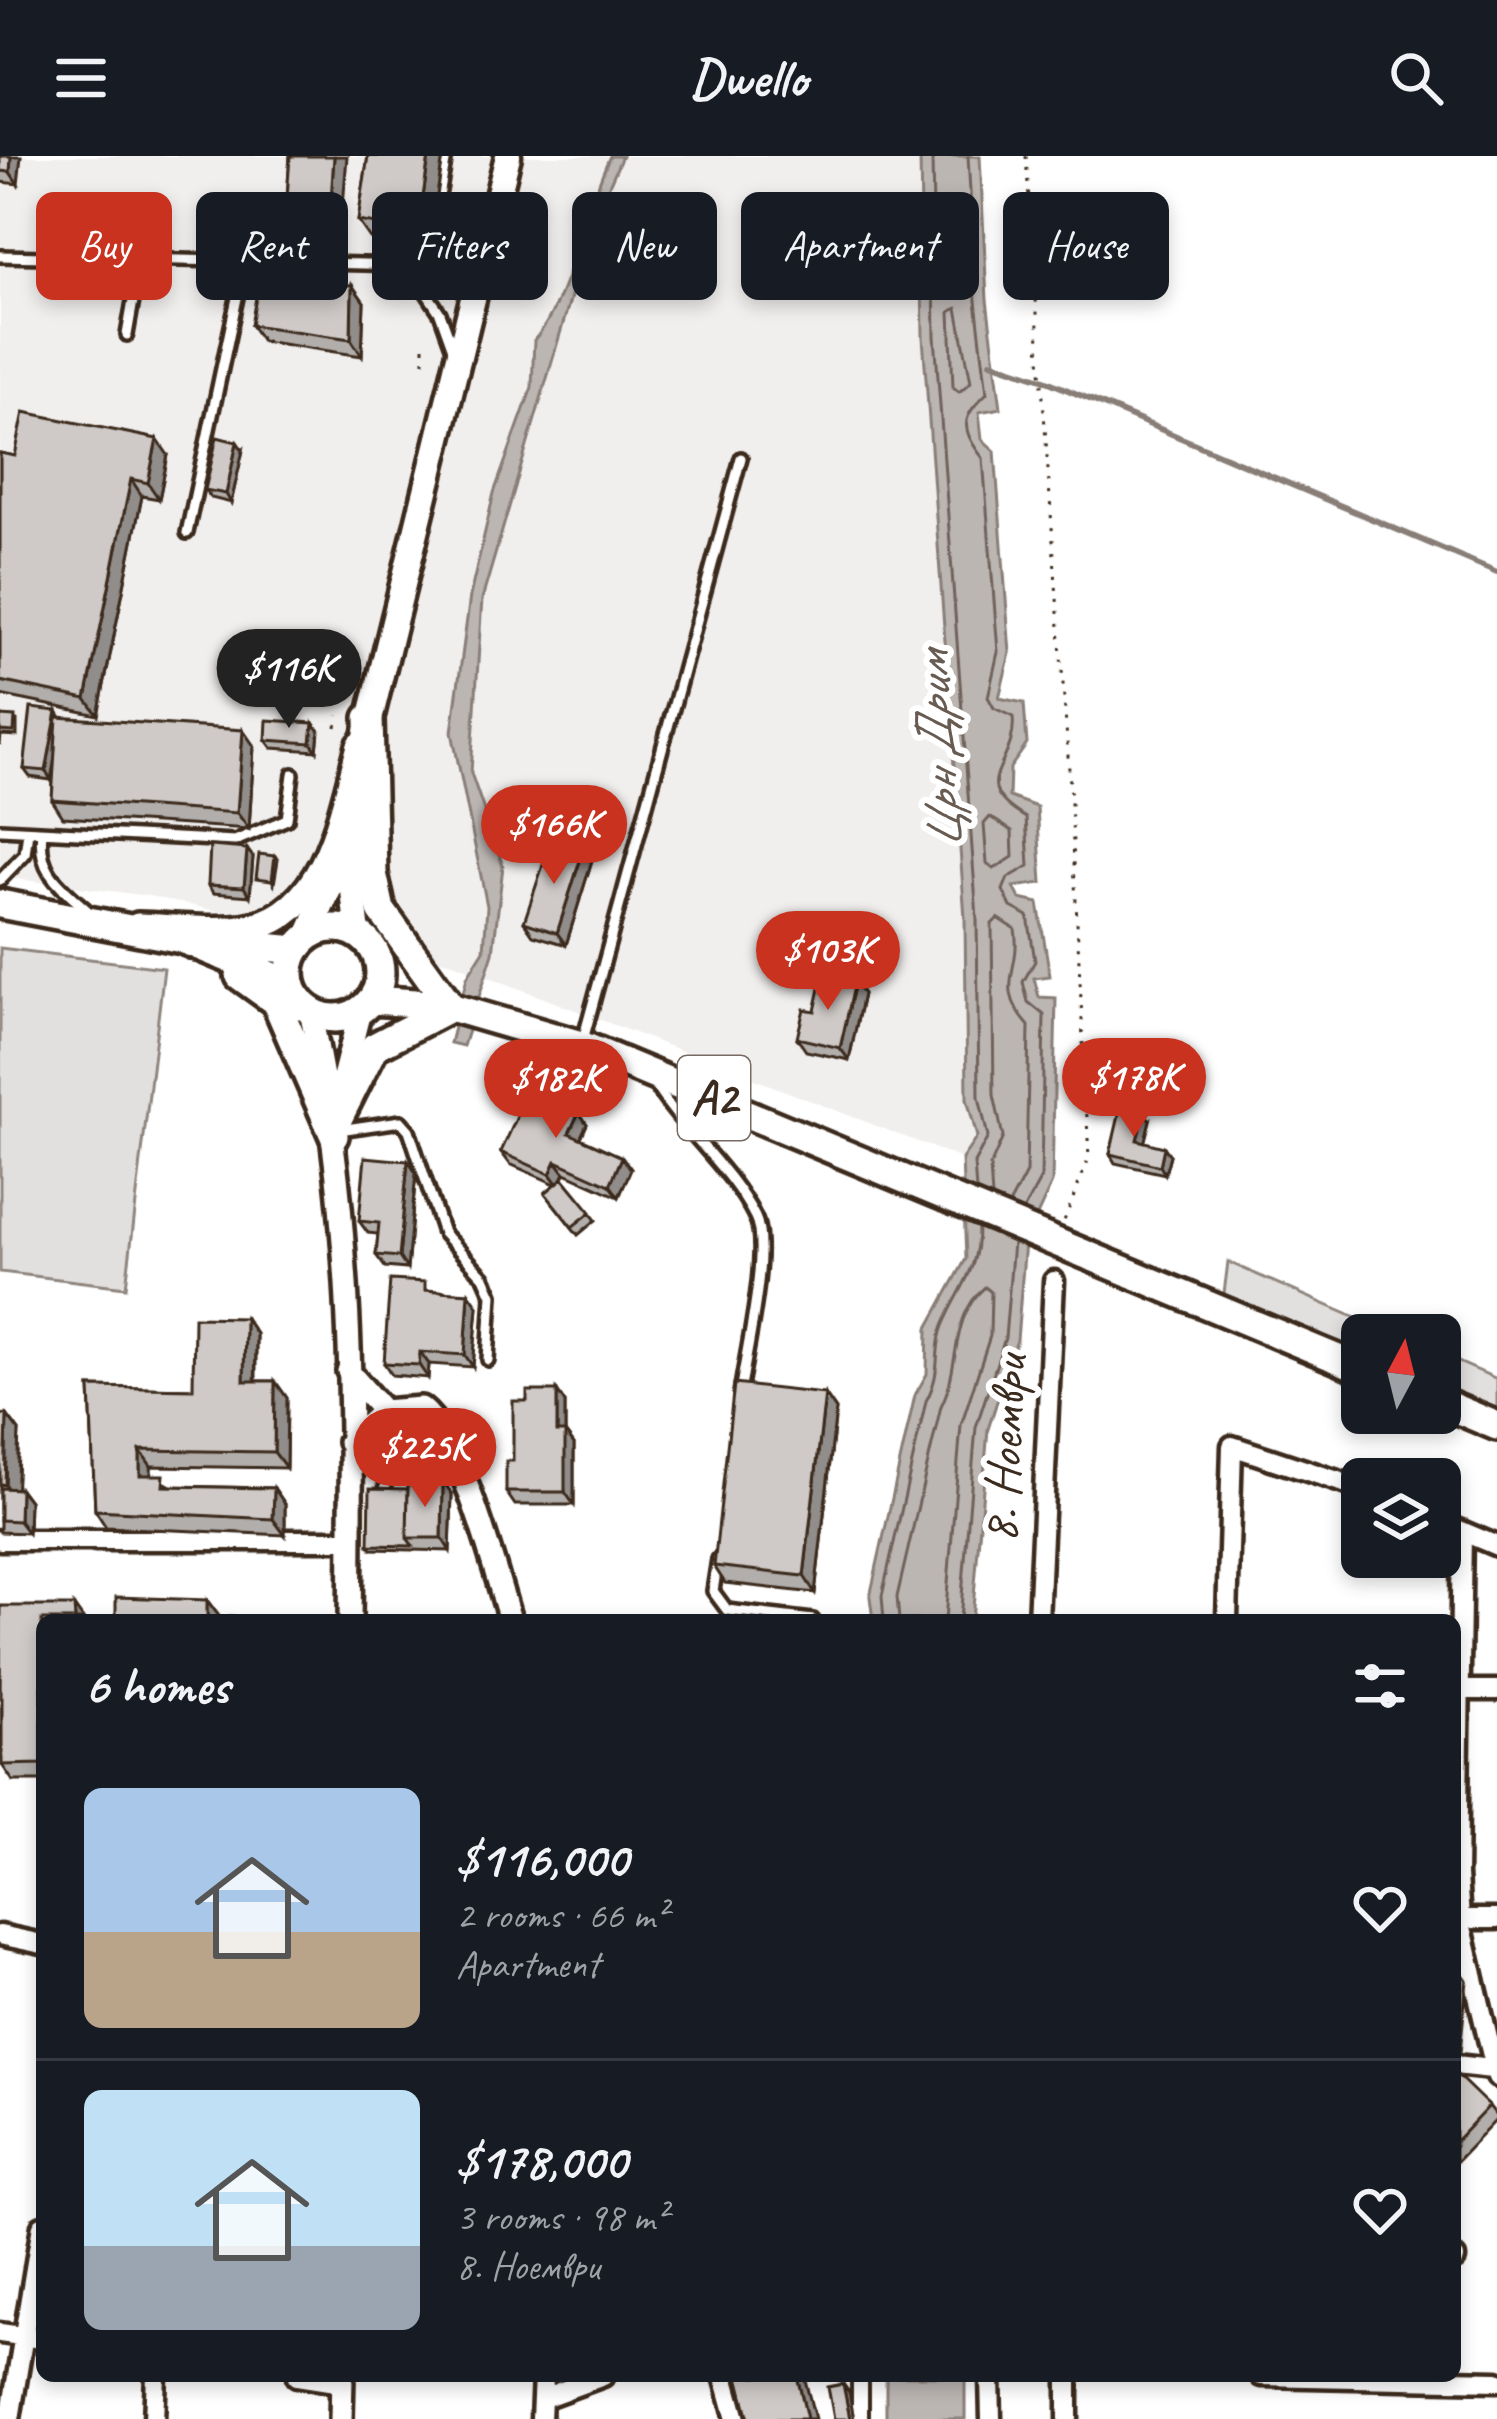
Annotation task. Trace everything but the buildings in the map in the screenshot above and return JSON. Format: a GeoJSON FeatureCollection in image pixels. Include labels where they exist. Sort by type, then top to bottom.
{"type":"FeatureCollection","features":[{"type":"Feature","properties":{"kind":"main road"},"geometry":{"type":"LineString","coordinates":[[499,192],[508,156]]}},
{"type":"Feature","properties":{"kind":"main road"},"geometry":{"type":"LineString","coordinates":[[138,927],[237,930],[285,915],[331,857],[471,300]]}},
{"type":"Feature","properties":{"kind":"main road"},"geometry":{"type":"LineString","coordinates":[[182,939],[302,943],[325,928],[358,934],[348,847],[369,718]]}},
{"type":"Feature","properties":{"kind":"main road"},"geometry":{"type":"LineString","coordinates":[[334,1128],[374,1047],[450,1007],[381,910],[373,873],[369,718]]}},
{"type":"Feature","properties":{"kind":"main road"},"geometry":{"type":"LineString","coordinates":[[291,984],[302,943],[348,847]]}},
{"type":"Feature","properties":{"kind":"main road"},"geometry":{"type":"LineString","coordinates":[[0,904],[182,939],[291,984],[310,1011]]}},
{"type":"Feature","properties":{"kind":"main road"},"geometry":{"type":"LineString","coordinates":[[138,927],[238,975],[276,1002],[334,1128]]}},
{"type":"Feature","properties":{"kind":"main road","name":"A2"},"geometry":{"type":"LineString","coordinates":[[358,934],[377,956],[450,1007]]}},
{"type":"Feature","properties":{"kind":"main road"},"geometry":{"type":"LineString","coordinates":[[366,1005],[379,985],[377,956]]}},
{"type":"Feature","properties":{"kind":"main road","name":"A2"},"geometry":{"type":"LineString","coordinates":[[310,1011],[326,1018],[366,1005],[450,1007],[581,1045],[1341,1360]]}},
{"type":"Feature","properties":{"kind":"main road"},"geometry":{"type":"LineString","coordinates":[[1461,1411],[1497,1426]]}},
{"type":"Feature","properties":{"kind":"street"},"geometry":{"type":"LineString","coordinates":[[334,1128],[366,1005]]}},
{"type":"Feature","properties":{"kind":"street"},"geometry":{"type":"LineString","coordinates":[[310,1011],[334,1128],[350,1442],[361,1539],[351,1614]]}},
{"type":"Feature","properties":{"kind":"street","name":"8. Ноември"},"geometry":{"type":"LineString","coordinates":[[1038,1614],[1054,1281]]}},
{"type":"Feature","properties":{"kind":"street"},"geometry":{"type":"LineString","coordinates":[[348,1371],[383,1411]]}},
{"type":"Feature","properties":{"kind":"street"},"geometry":{"type":"LineString","coordinates":[[350,1442],[383,1411],[422,1408],[437,1420],[477,1514],[508,1614]]}},
{"type":"Feature","properties":{"kind":"street"},"geometry":{"type":"LineString","coordinates":[[1227,1614],[1232,1446],[1341,1482]]}},
{"type":"Feature","properties":{"kind":"street"},"geometry":{"type":"LineString","coordinates":[[1459,1614],[1462,1531],[1497,1546]]}},
{"type":"Feature","properties":{"kind":"street"},"geometry":{"type":"LineString","coordinates":[[0,1540],[361,1539]]}},
{"type":"Feature","properties":{"kind":"street"},"geometry":{"type":"LineString","coordinates":[[1461,1690],[1497,1690]]}},
{"type":"Feature","properties":{"kind":"street"},"geometry":{"type":"LineString","coordinates":[[1461,1919],[1497,1919]]}},
{"type":"Feature","properties":{"kind":"street"},"geometry":{"type":"LineString","coordinates":[[1461,1931],[1495,2073],[1461,2067]]}},
{"type":"Feature","properties":{"kind":"street"},"geometry":{"type":"LineString","coordinates":[[0,1935],[36,1942]]}},
{"type":"Feature","properties":{"kind":"street"},"geometry":{"type":"LineString","coordinates":[[10,2419],[36,2257]]}},
{"type":"Feature","properties":{"kind":"street"},"geometry":{"type":"LineString","coordinates":[[0,2333],[36,2338]]}},
{"type":"Feature","properties":{"kind":"street"},"geometry":{"type":"LineString","coordinates":[[1461,2379],[1497,2380]]}},
{"type":"Feature","properties":{"kind":"street"},"geometry":{"type":"LineString","coordinates":[[154,2419],[156,2382]]}},
{"type":"Feature","properties":{"kind":"street"},"geometry":{"type":"LineString","coordinates":[[341,2419],[342,2382]]}},
{"type":"Feature","properties":{"kind":"street"},"geometry":{"type":"LineString","coordinates":[[542,2419],[544,2382]]}},
{"type":"Feature","properties":{"kind":"street"},"geometry":{"type":"LineString","coordinates":[[546,2397],[586,2382]]}},
{"type":"Feature","properties":{"kind":"street"},"geometry":{"type":"LineString","coordinates":[[726,2382],[736,2419]]}},
{"type":"Feature","properties":{"kind":"street"},"geometry":{"type":"LineString","coordinates":[[860,2382],[860,2419]]}},
{"type":"Feature","properties":{"kind":"street"},"geometry":{"type":"LineString","coordinates":[[990,2382],[991,2419]]}},
{"type":"Feature","properties":{"kind":"street"},"geometry":{"type":"LineString","coordinates":[[1068,2382],[1068,2419]]}},
{"type":"Feature","properties":{"kind":"lane"},"geometry":{"type":"LineString","coordinates":[[440,192],[446,156]]}},
{"type":"Feature","properties":{"kind":"lane"},"geometry":{"type":"LineString","coordinates":[[0,256],[36,257]]}},
{"type":"Feature","properties":{"kind":"lane"},"geometry":{"type":"LineString","coordinates":[[127,335],[133,300]]}},
{"type":"Feature","properties":{"kind":"lane"},"geometry":{"type":"LineString","coordinates":[[187,533],[237,300]]}},
{"type":"Feature","properties":{"kind":"lane"},"geometry":{"type":"LineString","coordinates":[[431,300],[456,357]]}},
{"type":"Feature","properties":{"kind":"lane"},"geometry":{"type":"LineString","coordinates":[[581,1045],[741,458]]}},
{"type":"Feature","properties":{"kind":"lane"},"geometry":{"type":"LineString","coordinates":[[0,829],[244,840],[287,819],[293,773]]}},
{"type":"Feature","properties":{"kind":"lane"},"geometry":{"type":"LineString","coordinates":[[0,880],[26,854],[28,831]]}},
{"type":"Feature","properties":{"kind":"lane"},"geometry":{"type":"LineString","coordinates":[[42,832],[39,856],[49,878],[99,920]]}},
{"type":"Feature","properties":{"kind":"lane"},"geometry":{"type":"LineString","coordinates":[[647,1072],[676,1120],[716,1162],[758,1221],[759,1246],[738,1411]]}},
{"type":"Feature","properties":{"kind":"lane"},"geometry":{"type":"LineString","coordinates":[[334,1128],[401,1121],[410,1130],[443,1233],[484,1277],[492,1295],[488,1360]]}},
{"type":"Feature","properties":{"kind":"lane"},"geometry":{"type":"LineString","coordinates":[[383,1411],[387,1516]]}},
{"type":"Feature","properties":{"kind":"lane"},"geometry":{"type":"LineString","coordinates":[[719,1546],[717,1602],[727,1610],[761,1614]]}},
{"type":"Feature","properties":{"kind":"path"},"geometry":{"type":"LineString","coordinates":[[1026,156],[1089,1157],[1051,1240]]}},
{"type":"Feature","properties":{"kind":"path"},"geometry":{"type":"LineString","coordinates":[[424,345],[424,362]]}},
{"type":"Feature","properties":{"kind":"path"},"geometry":{"type":"LineString","coordinates":[[336,727],[338,715]]}},
{"type":"Feature","properties":{"kind":"shaded area"},"geometry":{"type":"Polygon","coordinates":[[[0,156],[920,156],[921,192],[741,192],[741,300],[922,300],[965,918],[967,1099],[977,1137],[962,1159],[453,963],[149,896],[0,877],[0,156]]]}},
{"type":"Feature","properties":{"kind":"shaded area"},"geometry":{"type":"Polygon","coordinates":[[[0,948],[164,968],[126,1287],[0,1272],[0,948]]]}},
{"type":"Feature","properties":{"kind":"shaded area"},"geometry":{"type":"Polygon","coordinates":[[[1228,1262],[1347,1314],[1341,1314],[1341,1360],[1222,1309],[1228,1262]]]}},
{"type":"Feature","properties":{"kind":"shaded area"},"geometry":{"type":"Polygon","coordinates":[[[1461,1363],[1497,1379],[1497,1426],[1461,1411],[1461,1363]]]}},
{"type":"Feature","properties":{"kind":"water"},"geometry":{"type":"Polygon","coordinates":[[[610,156],[622,156],[606,192],[596,192],[610,156]]]}},
{"type":"Feature","properties":{"kind":"water"},"geometry":{"type":"Polygon","coordinates":[[[920,156],[980,156],[987,300],[1001,408],[979,412],[982,439],[995,451],[1010,653],[999,698],[1024,703],[1027,744],[1010,768],[1009,797],[1037,807],[1042,883],[1014,887],[1020,899],[1038,903],[1050,976],[1034,978],[1039,997],[1056,998],[1052,1183],[1025,1242],[1017,1340],[988,1429],[973,1614],[872,1614],[870,1597],[915,1395],[927,1374],[928,1328],[966,1259],[962,1159],[977,1137],[967,1099],[965,918],[922,300],[979,300],[979,192],[921,192],[920,156]]]}},
{"type":"Feature","properties":{"kind":"water"},"geometry":{"type":"Polygon","coordinates":[[[572,262],[572,293],[482,599],[471,773],[503,866],[493,953],[463,1046],[450,1043],[467,977],[484,950],[487,906],[452,732],[470,596],[494,493],[532,387],[534,340],[572,262]]]}},
{"type":"Feature","properties":{"kind":"water"},"geometry":{"type":"Polygon","coordinates":[[[886,2382],[965,2382],[965,2419],[886,2419],[886,2382]]]}},
{"type":"Feature","properties":{"kind":"waterway"},"geometry":{"type":"LineString","coordinates":[[991,362],[1042,379],[1497,572]]}},
{"type":"Feature","properties":{"kind":"water label","name":"Црн Дрим"},"geometry":{"type":"Point","coordinates":[937,751]}}]}
